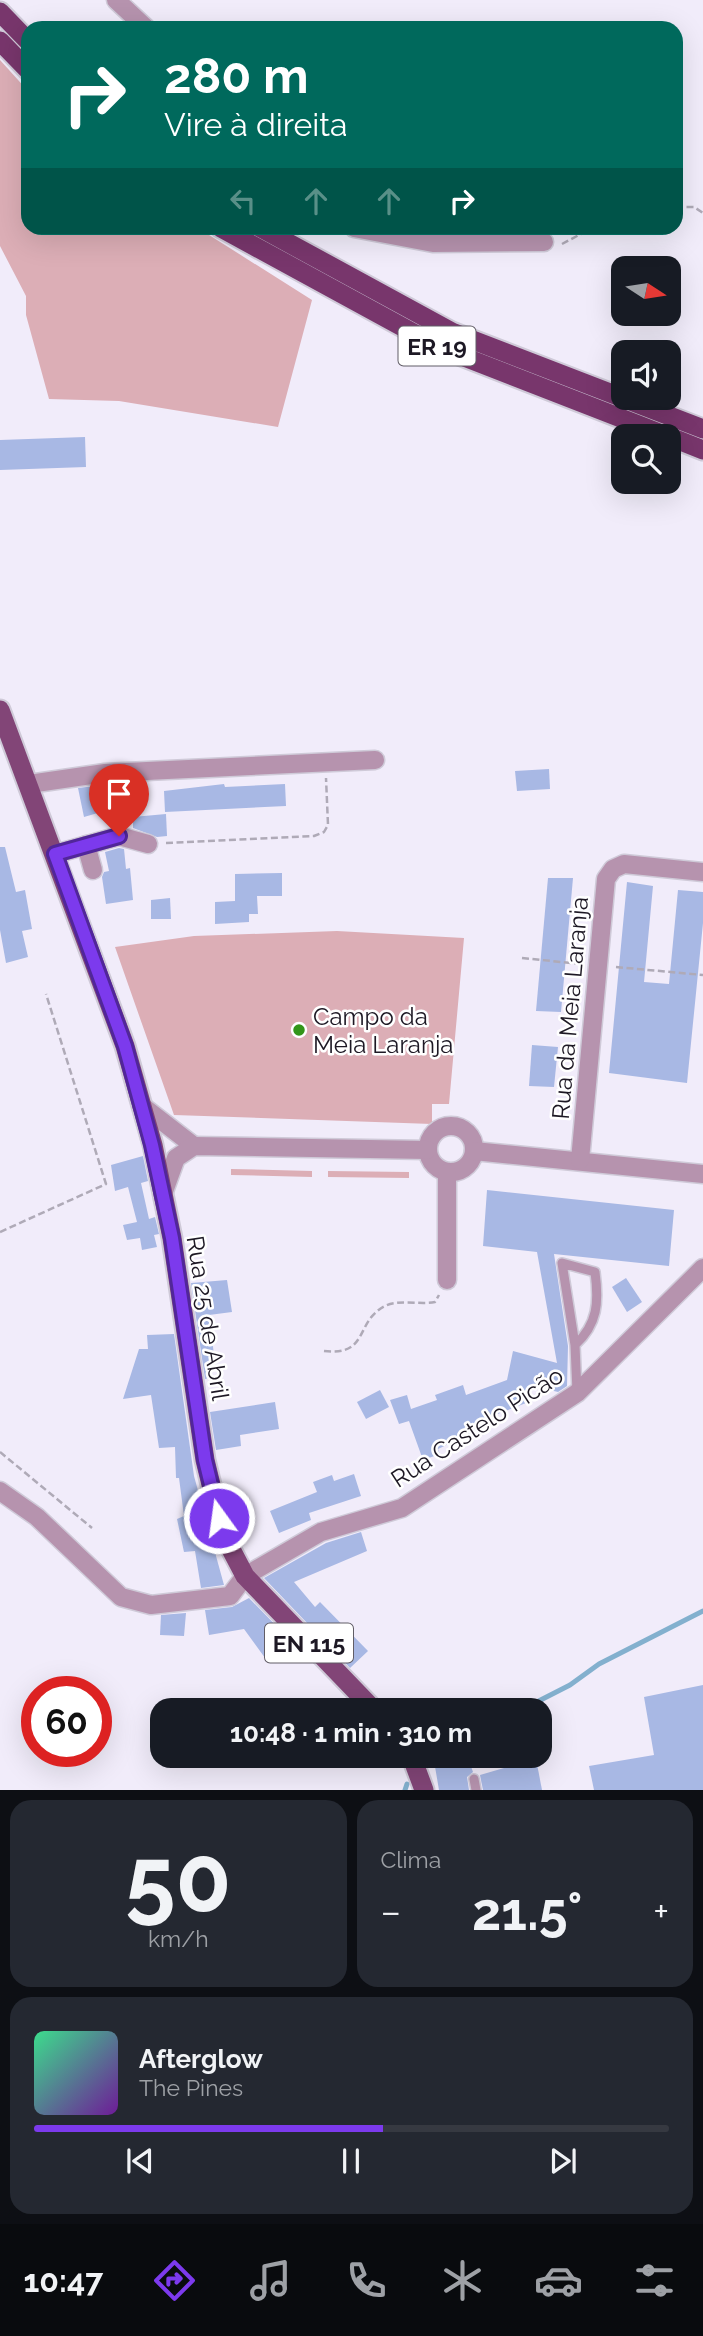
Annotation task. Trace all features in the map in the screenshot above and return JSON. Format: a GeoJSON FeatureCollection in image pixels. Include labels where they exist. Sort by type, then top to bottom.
{"type":"FeatureCollection","features":[{"type":"Feature","properties":{"kind":"highway"},"geometry":{"type":"LineString","coordinates":[[0,12],[21,34]]}},
{"type":"Feature","properties":{"kind":"highway"},"geometry":{"type":"LineString","coordinates":[[0,41],[21,63]]}},
{"type":"Feature","properties":{"kind":"highway","name":"ER 19"},"geometry":{"type":"LineString","coordinates":[[234,235],[442,348],[637,424]]}},
{"type":"Feature","properties":{"kind":"highway","name":"ER 19"},"geometry":{"type":"LineString","coordinates":[[274,235],[452,332],[703,429]]}},
{"type":"Feature","properties":{"kind":"highway","name":"ER 19"},"geometry":{"type":"LineString","coordinates":[[681,441],[703,450]]}},
{"type":"Feature","properties":{"kind":"main road","name":"Rua 25 de Abril"},"geometry":{"type":"LineString","coordinates":[[0,710],[125,1046],[163,1195],[207,1471],[223,1534],[245,1576]]}},
{"type":"Feature","properties":{"kind":"main road","name":"EN 115"},"geometry":{"type":"LineString","coordinates":[[245,1576],[362,1698]]}},
{"type":"Feature","properties":{"kind":"main road"},"geometry":{"type":"LineString","coordinates":[[416,1768],[424,1790]]}},
{"type":"Feature","properties":{"kind":"street"},"geometry":{"type":"LineString","coordinates":[[116,0],[138,21]]}},
{"type":"Feature","properties":{"kind":"street"},"geometry":{"type":"LineString","coordinates":[[391,235],[433,243],[544,242]]}},
{"type":"Feature","properties":{"kind":"street"},"geometry":{"type":"LineString","coordinates":[[29,784],[105,773],[375,760]]}},
{"type":"Feature","properties":{"kind":"street"},"geometry":{"type":"LineString","coordinates":[[55,854],[119,836],[148,844]]}},
{"type":"Feature","properties":{"kind":"street"},"geometry":{"type":"LineString","coordinates":[[86,845],[93,870]]}},
{"type":"Feature","properties":{"kind":"street","name":"Rua da Meia Laranja"},"geometry":{"type":"LineString","coordinates":[[580,1160],[606,879],[613,869],[624,864],[703,872]]}},
{"type":"Feature","properties":{"kind":"street"},"geometry":{"type":"LineString","coordinates":[[141,1105],[190,1143]]}},
{"type":"Feature","properties":{"kind":"street"},"geometry":{"type":"LineString","coordinates":[[449,1126],[465,1131],[471,1137],[474,1151],[465,1168],[447,1172],[433,1164],[427,1150],[434,1132],[449,1126]]}},
{"type":"Feature","properties":{"kind":"street"},"geometry":{"type":"LineString","coordinates":[[176,1158],[152,1145],[160,1140],[427,1150]]}},
{"type":"Feature","properties":{"kind":"street"},"geometry":{"type":"LineString","coordinates":[[163,1195],[176,1158],[190,1143]]}},
{"type":"Feature","properties":{"kind":"street"},"geometry":{"type":"LineString","coordinates":[[474,1151],[703,1174]]}},
{"type":"Feature","properties":{"kind":"street"},"geometry":{"type":"LineString","coordinates":[[447,1172],[447,1280]]}},
{"type":"Feature","properties":{"kind":"street","name":"Rua Castelo Picão"},"geometry":{"type":"LineString","coordinates":[[0,1490],[37,1517],[121,1597],[151,1605],[230,1596],[245,1576],[321,1532],[402,1508],[577,1393],[703,1268]]}},
{"type":"Feature","properties":{"kind":"lane"},"geometry":{"type":"LineString","coordinates":[[575,1345],[590,1332],[599,1301],[595,1272],[562,1263],[575,1345],[577,1393]]}},
{"type":"Feature","properties":{"kind":"lane"},"geometry":{"type":"LineString","coordinates":[[474,1779],[476,1790]]}},
{"type":"Feature","properties":{"kind":"path"},"geometry":{"type":"LineString","coordinates":[[683,207],[694,207],[703,213]]}},
{"type":"Feature","properties":{"kind":"path"},"geometry":{"type":"LineString","coordinates":[[544,242],[564,245],[580,235]]}},
{"type":"Feature","properties":{"kind":"path"},"geometry":{"type":"LineString","coordinates":[[148,844],[314,836],[324,832],[328,825],[326,761]]}},
{"type":"Feature","properties":{"kind":"path"},"geometry":{"type":"LineString","coordinates":[[522,958],[703,975]]}},
{"type":"Feature","properties":{"kind":"path"},"geometry":{"type":"LineString","coordinates":[[0,1232],[106,1184],[46,994]]}},
{"type":"Feature","properties":{"kind":"path"},"geometry":{"type":"LineString","coordinates":[[324,1351],[344,1353],[356,1345],[377,1311],[388,1304],[435,1302],[447,1280]]}},
{"type":"Feature","properties":{"kind":"path"},"geometry":{"type":"LineString","coordinates":[[0,1452],[92,1528]]}},
{"type":"Feature","properties":{"kind":"shaded area"},"geometry":{"type":"Polygon","coordinates":[[[0,60],[21,83],[21,235],[209,235],[312,300],[278,427],[119,401],[49,399],[26,315],[26,296],[0,246],[0,60]]]}},
{"type":"Feature","properties":{"kind":"shaded area"},"geometry":{"type":"Polygon","coordinates":[[[337,931],[464,938],[449,1104],[432,1104],[432,1124],[174,1115],[115,947],[194,936],[337,931]]]}},
{"type":"Feature","properties":{"kind":"shaded area"},"geometry":{"type":"Polygon","coordinates":[[[231,1169],[312,1171],[312,1177],[231,1175],[231,1169]]]}},
{"type":"Feature","properties":{"kind":"shaded area"},"geometry":{"type":"Polygon","coordinates":[[[328,1171],[409,1172],[409,1178],[328,1177],[328,1171]]]}},
{"type":"Feature","properties":{"kind":"building"},"geometry":{"type":"Polygon","coordinates":[[[85,437],[86,467],[0,470],[0,440],[85,437]]]}},
{"type":"Feature","properties":{"kind":"building"},"geometry":{"type":"Polygon","coordinates":[[[549,769],[550,789],[517,791],[515,771],[549,769]]]}},
{"type":"Feature","properties":{"kind":"building"},"geometry":{"type":"Polygon","coordinates":[[[224,784],[225,787],[285,784],[286,806],[165,812],[164,791],[224,784]]]}},
{"type":"Feature","properties":{"kind":"building"},"geometry":{"type":"Polygon","coordinates":[[[103,785],[108,810],[84,817],[78,788],[103,785]]]}},
{"type":"Feature","properties":{"kind":"building"},"geometry":{"type":"Polygon","coordinates":[[[166,814],[167,836],[157,837],[133,828],[133,817],[166,814]]]}},
{"type":"Feature","properties":{"kind":"building"},"geometry":{"type":"Polygon","coordinates":[[[0,847],[5,847],[16,892],[25,890],[32,929],[22,931],[28,957],[6,963],[0,930],[0,847]]]}},
{"type":"Feature","properties":{"kind":"building"},"geometry":{"type":"Polygon","coordinates":[[[124,849],[126,869],[130,868],[133,900],[106,904],[102,877],[104,872],[109,871],[105,852],[124,849]]]}},
{"type":"Feature","properties":{"kind":"building"},"geometry":{"type":"Polygon","coordinates":[[[282,873],[282,896],[257,896],[258,914],[249,914],[249,922],[215,924],[215,902],[235,901],[235,874],[282,873]]]}},
{"type":"Feature","properties":{"kind":"building"},"geometry":{"type":"Polygon","coordinates":[[[548,878],[573,878],[561,1012],[536,1011],[548,878]]]}},
{"type":"Feature","properties":{"kind":"building"},"geometry":{"type":"Polygon","coordinates":[[[627,882],[653,886],[644,982],[669,984],[678,890],[703,892],[703,923],[687,1083],[609,1073],[627,882]]]}},
{"type":"Feature","properties":{"kind":"building"},"geometry":{"type":"Polygon","coordinates":[[[170,898],[171,919],[151,919],[151,900],[170,898]]]}},
{"type":"Feature","properties":{"kind":"building"},"geometry":{"type":"Polygon","coordinates":[[[532,1045],[558,1047],[554,1087],[529,1086],[532,1045]]]}},
{"type":"Feature","properties":{"kind":"building"},"geometry":{"type":"Polygon","coordinates":[[[143,1156],[148,1181],[141,1183],[149,1219],[155,1217],[159,1234],[154,1235],[157,1247],[142,1250],[140,1238],[127,1240],[123,1225],[137,1222],[128,1187],[115,1191],[111,1165],[143,1156]]]}},
{"type":"Feature","properties":{"kind":"building"},"geometry":{"type":"Polygon","coordinates":[[[487,1190],[674,1210],[669,1266],[554,1254],[568,1346],[567,1386],[558,1392],[530,1385],[526,1403],[495,1415],[497,1421],[438,1449],[440,1454],[423,1460],[409,1421],[399,1424],[390,1400],[407,1395],[411,1409],[437,1400],[435,1395],[463,1385],[466,1395],[507,1380],[513,1351],[557,1363],[537,1252],[483,1246],[487,1190]]]}},
{"type":"Feature","properties":{"kind":"building"},"geometry":{"type":"Polygon","coordinates":[[[626,1278],[642,1302],[627,1312],[612,1287],[626,1278]]]}},
{"type":"Feature","properties":{"kind":"building"},"geometry":{"type":"Polygon","coordinates":[[[227,1280],[232,1312],[209,1315],[215,1363],[207,1365],[209,1378],[205,1379],[191,1283],[227,1280]]]}},
{"type":"Feature","properties":{"kind":"building"},"geometry":{"type":"Polygon","coordinates":[[[174,1334],[194,1476],[224,1585],[201,1588],[195,1551],[184,1552],[177,1519],[184,1516],[179,1478],[176,1478],[175,1447],[159,1448],[151,1395],[123,1399],[139,1349],[148,1349],[147,1335],[174,1334]]]}},
{"type":"Feature","properties":{"kind":"building"},"geometry":{"type":"Polygon","coordinates":[[[380,1390],[389,1407],[366,1419],[357,1402],[380,1390]]]}},
{"type":"Feature","properties":{"kind":"building"},"geometry":{"type":"Polygon","coordinates":[[[275,1402],[279,1429],[240,1435],[241,1446],[216,1450],[210,1412],[275,1402]]]}},
{"type":"Feature","properties":{"kind":"building"},"geometry":{"type":"Polygon","coordinates":[[[354,1474],[361,1496],[309,1513],[311,1520],[279,1533],[270,1511],[317,1492],[313,1482],[332,1475],[334,1481],[354,1474]]]}},
{"type":"Feature","properties":{"kind":"building"},"geometry":{"type":"Polygon","coordinates":[[[361,1532],[367,1551],[294,1582],[315,1607],[320,1602],[368,1651],[350,1668],[264,1578],[326,1543],[361,1532]]]}},
{"type":"Feature","properties":{"kind":"building"},"geometry":{"type":"Polygon","coordinates":[[[249,1598],[292,1642],[268,1662],[244,1629],[209,1635],[205,1610],[232,1607],[249,1598]]]}},
{"type":"Feature","properties":{"kind":"building"},"geometry":{"type":"Polygon","coordinates":[[[186,1613],[184,1636],[160,1635],[161,1615],[186,1613]]]}},
{"type":"Feature","properties":{"kind":"building"},"geometry":{"type":"Polygon","coordinates":[[[703,1685],[703,1790],[594,1790],[589,1766],[654,1755],[644,1697],[703,1685]]]}},
{"type":"Feature","properties":{"kind":"building"},"geometry":{"type":"Polygon","coordinates":[[[435,1768],[472,1768],[473,1772],[467,1777],[469,1790],[439,1790],[435,1768]]]}},
{"type":"Feature","properties":{"kind":"building"},"geometry":{"type":"Polygon","coordinates":[[[504,1768],[538,1768],[542,1790],[483,1790],[480,1775],[504,1768]]]}},
{"type":"Feature","properties":{"kind":"waterway"},"geometry":{"type":"LineString","coordinates":[[545,1698],[570,1685],[599,1664],[703,1611]]}},
{"type":"Feature","properties":{"kind":"waterway"},"geometry":{"type":"LineString","coordinates":[[405,1790],[407,1784]]}},
{"type":"Feature","properties":{"kind":"place","name":"Campo da Meia Laranja"},"geometry":{"type":"Point","coordinates":[299,1030]}},
{"type":"Feature","properties":{"kind":"route"},"geometry":{"type":"LineString","coordinates":[[119,836],[55,854],[125,1046],[152,1145],[172,1238],[205,1460],[219,1518]]}}]}
